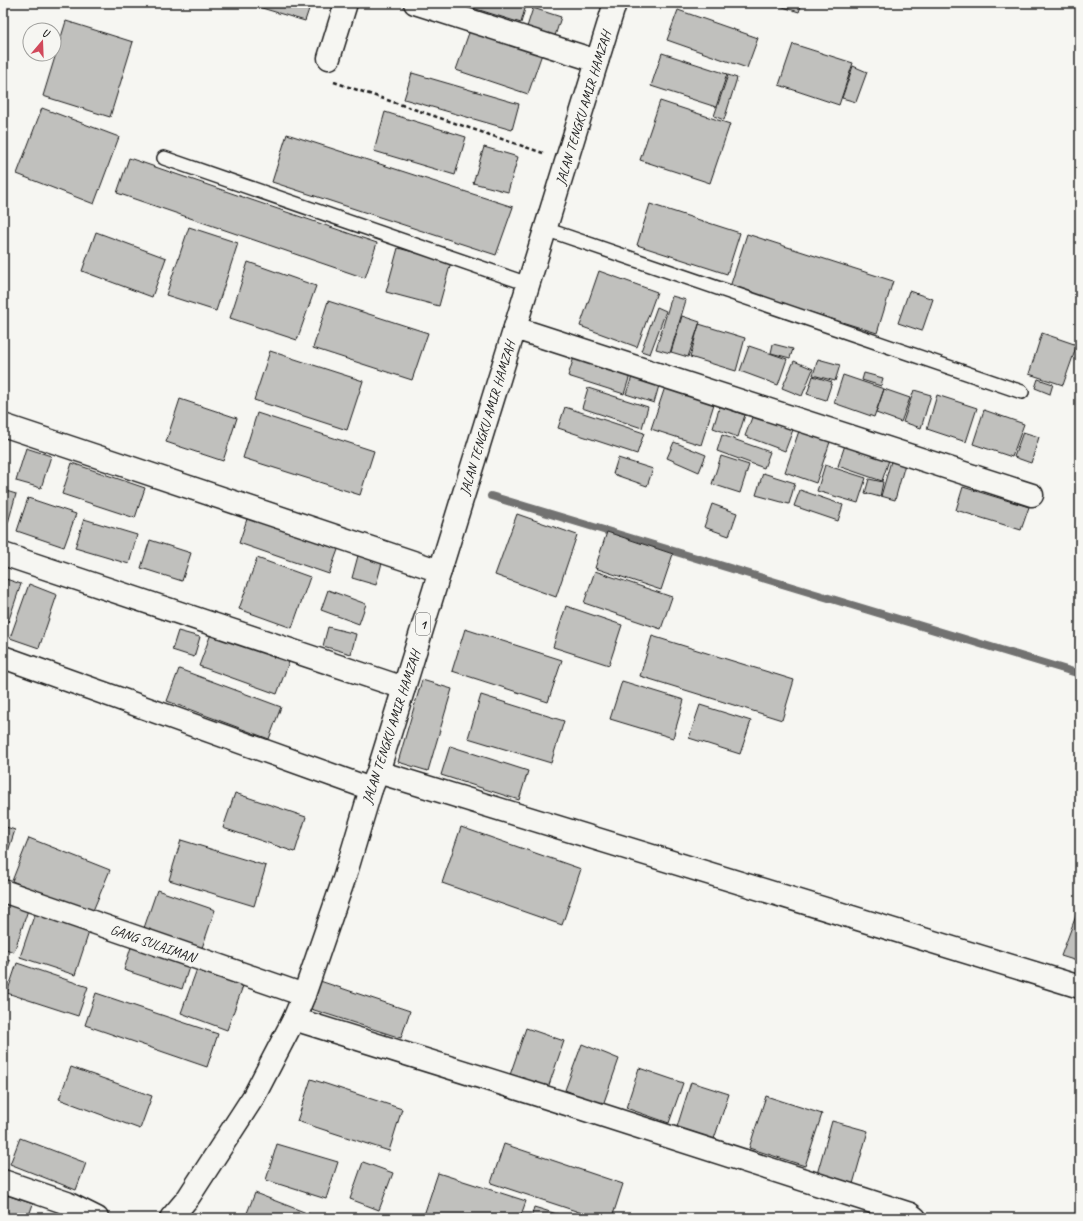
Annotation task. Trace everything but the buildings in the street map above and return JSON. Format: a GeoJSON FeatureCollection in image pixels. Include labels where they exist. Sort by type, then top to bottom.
{"type":"FeatureCollection","features":[{"type":"Feature","properties":{"kind":"street"},"geometry":{"type":"LineString","coordinates":[[329,58],[346,3]]}},
{"type":"Feature","properties":{"kind":"street"},"geometry":{"type":"LineString","coordinates":[[415,3],[597,61]]}},
{"type":"Feature","properties":{"kind":"street","name":"JALAN TENGKU AMIR HAMZAH"},"geometry":{"type":"LineString","coordinates":[[171,1218],[188,1198],[254,1096],[294,1019],[304,995],[345,876],[616,3]]}},
{"type":"Feature","properties":{"kind":"street"},"geometry":{"type":"LineString","coordinates":[[515,328],[1032,495]]}},
{"type":"Feature","properties":{"kind":"street"},"geometry":{"type":"LineString","coordinates":[[3,425],[440,570]]}},
{"type":"Feature","properties":{"kind":"street"},"geometry":{"type":"LineString","coordinates":[[3,554],[404,688]]}},
{"type":"Feature","properties":{"kind":"street"},"geometry":{"type":"LineString","coordinates":[[3,657],[375,780],[1080,987]]}},
{"type":"Feature","properties":{"kind":"street","name":"GANG SULAIMAN"},"geometry":{"type":"LineString","coordinates":[[3,891],[304,995]]}},
{"type":"Feature","properties":{"kind":"street"},"geometry":{"type":"LineString","coordinates":[[294,1019],[584,1109],[910,1214],[915,1218]]}},
{"type":"Feature","properties":{"kind":"street"},"geometry":{"type":"LineString","coordinates":[[3,1181],[67,1204],[97,1218]]}},
{"type":"Feature","properties":{"kind":"lane"},"geometry":{"type":"LineString","coordinates":[[164,158],[528,284]]}},
{"type":"Feature","properties":{"kind":"lane"},"geometry":{"type":"LineString","coordinates":[[545,229],[1022,392]]}},
{"type":"Feature","properties":{"kind":"path"},"geometry":{"type":"LineString","coordinates":[[329,58],[325,70],[326,78],[336,83],[566,161]]}},
{"type":"Feature","properties":{"kind":"waterway"},"geometry":{"type":"LineString","coordinates":[[491,496],[1080,674]]}}]}
